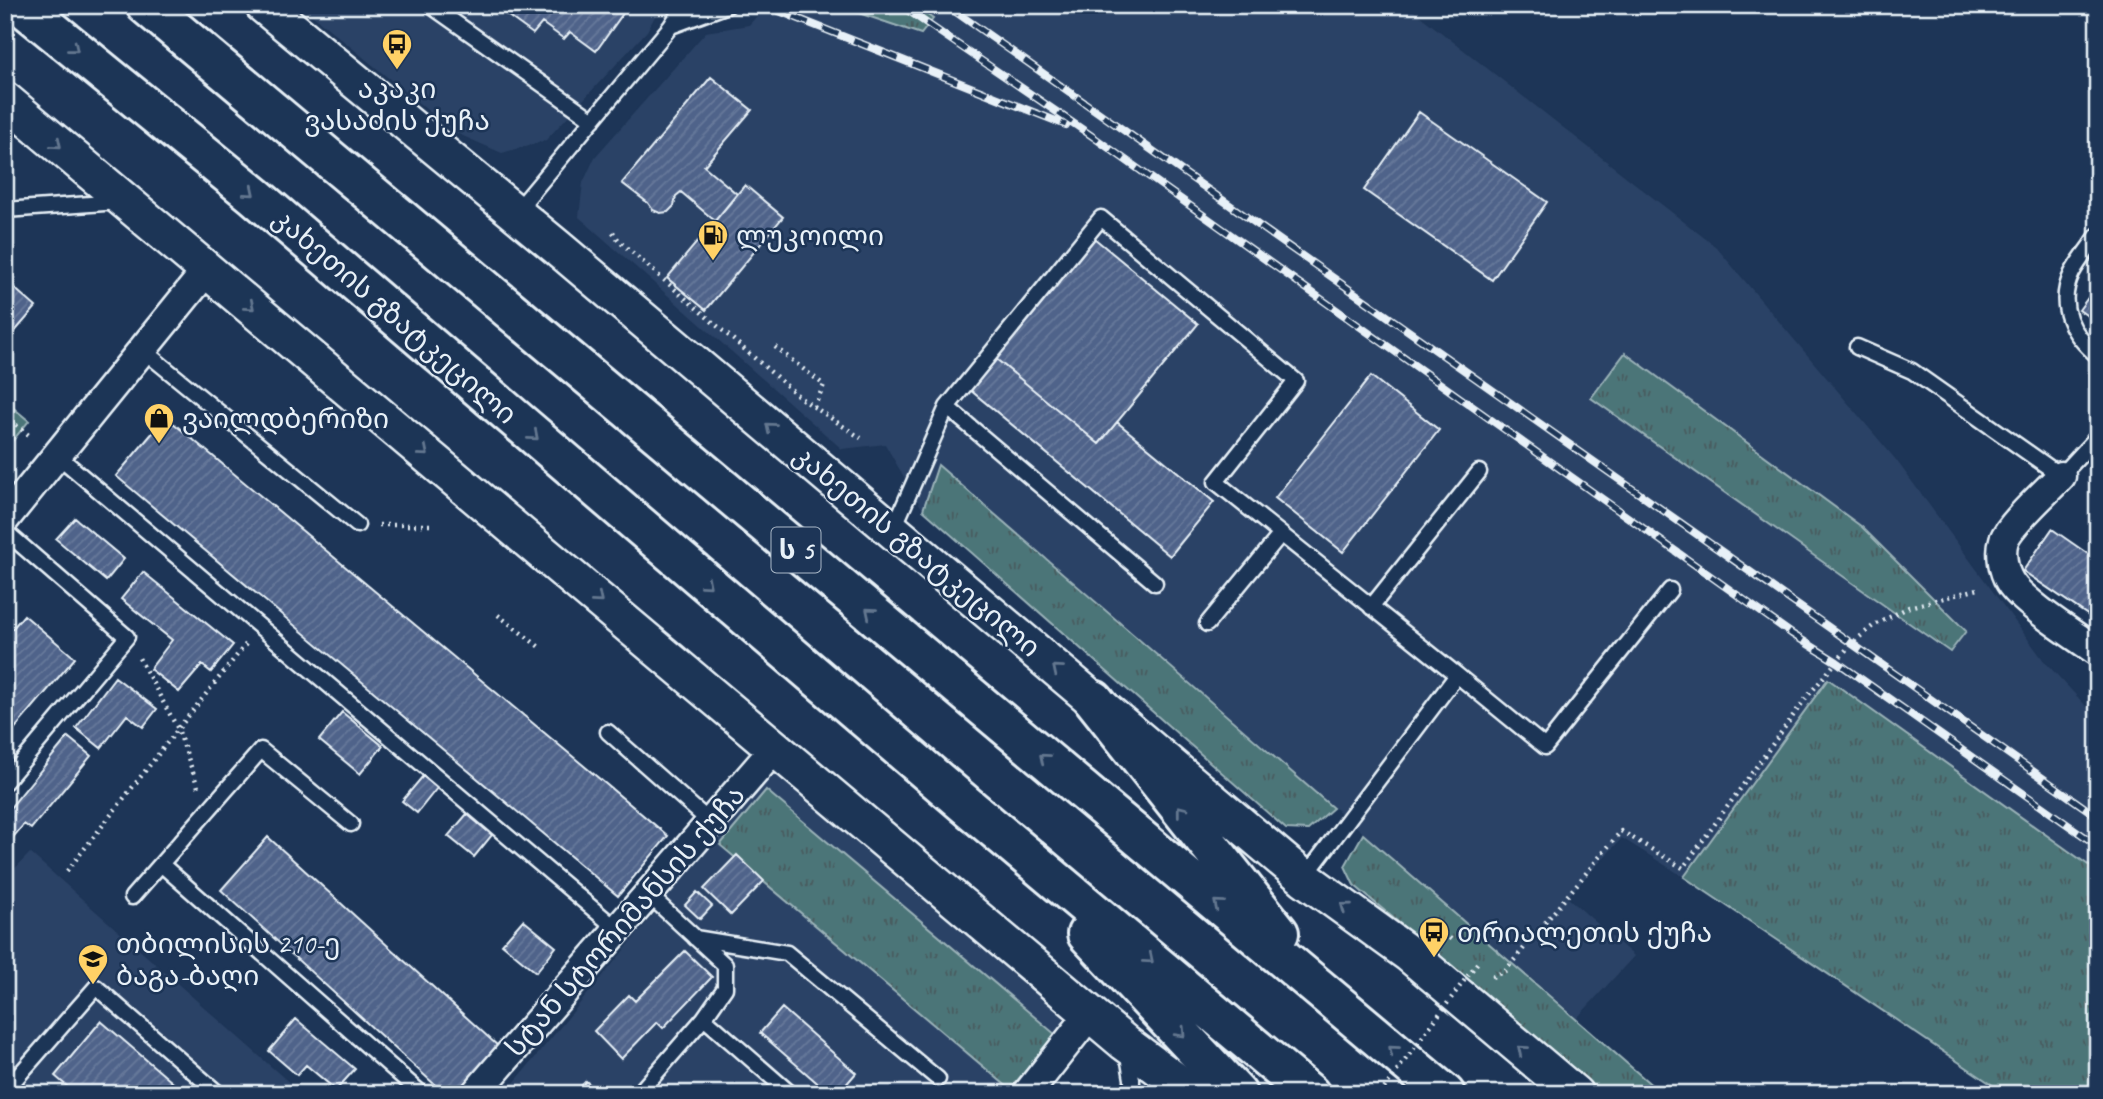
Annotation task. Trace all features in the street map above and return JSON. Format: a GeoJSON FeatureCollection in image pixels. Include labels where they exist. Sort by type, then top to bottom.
{"type":"FeatureCollection","features":[{"type":"Feature","properties":{"kind":"highway","name":"კახეთის გზატკეცილი"},"geometry":{"type":"LineString","coordinates":[[21,5],[266,205],[966,805],[1310,1094]]}},
{"type":"Feature","properties":{"kind":"highway","name":"ს 5"},"geometry":{"type":"LineString","coordinates":[[146,5],[1445,1094]]}},
{"type":"Feature","properties":{"kind":"highway"},"geometry":{"type":"LineString","coordinates":[[1094,701],[1330,998]]}},
{"type":"Feature","properties":{"kind":"highway"},"geometry":{"type":"LineString","coordinates":[[966,805],[1237,1094]]}},
{"type":"Feature","properties":{"kind":"street","name":"კახეთის გზატკეცილი"},"geometry":{"type":"LineString","coordinates":[[263,5],[558,248],[1304,877],[1409,954],[1575,1094]]}},
{"type":"Feature","properties":{"kind":"street"},"geometry":{"type":"LineString","coordinates":[[5,100],[1090,1014],[1194,1094]]}},
{"type":"Feature","properties":{"kind":"street"},"geometry":{"type":"LineString","coordinates":[[5,519],[207,270]]}},
{"type":"Feature","properties":{"kind":"street"},"geometry":{"type":"LineString","coordinates":[[2061,476],[2004,540],[2003,561],[2009,581],[2025,598],[2098,652]]}},
{"type":"Feature","properties":{"kind":"street","name":"სტან სტორიმანსის ქუჩა"},"geometry":{"type":"LineString","coordinates":[[475,1094],[775,748]]}},
{"type":"Feature","properties":{"kind":"street"},"geometry":{"type":"LineString","coordinates":[[1027,1094],[1090,1014]]}},
{"type":"Feature","properties":{"kind":"lane"},"geometry":{"type":"LineString","coordinates":[[430,5],[593,120]]}},
{"type":"Feature","properties":{"kind":"lane"},"geometry":{"type":"LineString","coordinates":[[514,214],[671,26],[684,5]]}},
{"type":"Feature","properties":{"kind":"lane"},"geometry":{"type":"LineString","coordinates":[[671,26],[728,5]]}},
{"type":"Feature","properties":{"kind":"lane"},"geometry":{"type":"LineString","coordinates":[[5,210],[126,201]]}},
{"type":"Feature","properties":{"kind":"lane"},"geometry":{"type":"LineString","coordinates":[[893,530],[947,407],[1101,218],[1296,381],[1216,482],[1545,747],[1670,590]]}},
{"type":"Feature","properties":{"kind":"lane"},"geometry":{"type":"LineString","coordinates":[[2098,235],[2073,272],[2067,289],[2066,305],[2071,326],[2081,343],[2098,356]]}},
{"type":"Feature","properties":{"kind":"lane"},"geometry":{"type":"LineString","coordinates":[[1857,346],[1912,371],[2061,476],[2098,436]]}},
{"type":"Feature","properties":{"kind":"lane"},"geometry":{"type":"LineString","coordinates":[[142,350],[358,525]]}},
{"type":"Feature","properties":{"kind":"lane"},"geometry":{"type":"LineString","coordinates":[[947,407],[1155,583]]}},
{"type":"Feature","properties":{"kind":"lane"},"geometry":{"type":"LineString","coordinates":[[57,455],[618,930]]}},
{"type":"Feature","properties":{"kind":"lane"},"geometry":{"type":"LineString","coordinates":[[1371,607],[1479,472]]}},
{"type":"Feature","properties":{"kind":"lane"},"geometry":{"type":"LineString","coordinates":[[5,531],[127,637],[5,782]]}},
{"type":"Feature","properties":{"kind":"lane"},"geometry":{"type":"LineString","coordinates":[[1207,624],[1281,534]]}},
{"type":"Feature","properties":{"kind":"lane"},"geometry":{"type":"LineString","coordinates":[[1304,877],[1457,675]]}},
{"type":"Feature","properties":{"kind":"lane"},"geometry":{"type":"LineString","coordinates":[[608,732],[710,822]]}},
{"type":"Feature","properties":{"kind":"lane"},"geometry":{"type":"LineString","coordinates":[[132,897],[261,750],[351,824]]}},
{"type":"Feature","properties":{"kind":"lane"},"geometry":{"type":"LineString","coordinates":[[161,864],[422,1094]]}},
{"type":"Feature","properties":{"kind":"lane"},"geometry":{"type":"LineString","coordinates":[[638,1094],[704,1018],[725,988],[725,965],[648,894]]}},
{"type":"Feature","properties":{"kind":"lane"},"geometry":{"type":"LineString","coordinates":[[695,938],[787,953],[938,1079]]}},
{"type":"Feature","properties":{"kind":"lane"},"geometry":{"type":"LineString","coordinates":[[5,1091],[96,987],[219,1094]]}},
{"type":"Feature","properties":{"kind":"lane"},"geometry":{"type":"LineString","coordinates":[[704,1018],[791,1094]]}},
{"type":"Feature","properties":{"kind":"lane"},"geometry":{"type":"LineString","coordinates":[[1125,1043],[1132,1094]]}},
{"type":"Feature","properties":{"kind":"path"},"geometry":{"type":"LineString","coordinates":[[613,232],[630,251],[814,407],[861,438]]}},
{"type":"Feature","properties":{"kind":"path"},"geometry":{"type":"LineString","coordinates":[[775,347],[824,385],[814,407]]}},
{"type":"Feature","properties":{"kind":"path"},"geometry":{"type":"LineString","coordinates":[[5,416],[31,437]]}},
{"type":"Feature","properties":{"kind":"path"},"geometry":{"type":"LineString","coordinates":[[358,525],[434,525]]}},
{"type":"Feature","properties":{"kind":"path"},"geometry":{"type":"LineString","coordinates":[[1492,977],[1505,971],[1621,831],[1683,868],[1803,702],[1843,652],[1872,626],[1909,607],[2009,581]]}},
{"type":"Feature","properties":{"kind":"path"},"geometry":{"type":"LineString","coordinates":[[498,615],[542,649]]}},
{"type":"Feature","properties":{"kind":"path"},"geometry":{"type":"LineString","coordinates":[[66,871],[260,627]]}},
{"type":"Feature","properties":{"kind":"path"},"geometry":{"type":"LineString","coordinates":[[127,637],[178,729],[207,812]]}},
{"type":"Feature","properties":{"kind":"path"},"geometry":{"type":"LineString","coordinates":[[1427,926],[1460,952]]}},
{"type":"Feature","properties":{"kind":"path"},"geometry":{"type":"LineString","coordinates":[[1470,960],[1481,969]]}},
{"type":"Feature","properties":{"kind":"path"},"geometry":{"type":"LineString","coordinates":[[1380,1094],[1478,962]]}},
{"type":"Feature","properties":{"kind":"shaded area"},"geometry":{"type":"Polygon","coordinates":[[[300,5],[661,5],[647,31],[546,140],[502,153],[454,132],[300,5]]]}},
{"type":"Feature","properties":{"kind":"shaded area"},"geometry":{"type":"Polygon","coordinates":[[[767,5],[835,5],[920,34],[933,19],[914,5],[1406,5],[1716,247],[1896,460],[2044,661],[2098,719],[2098,872],[1828,679],[1684,877],[1622,838],[1567,897],[1634,956],[1577,1018],[939,465],[923,510],[885,444],[842,449],[579,217],[583,183],[595,157],[706,32],[749,25],[767,5]]]}},
{"type":"Feature","properties":{"kind":"shaded area"},"geometry":{"type":"Polygon","coordinates":[[[774,769],[1072,1020],[1013,1094],[505,1094],[774,769]]]}},
{"type":"Feature","properties":{"kind":"shaded area","name":"თბილისის 210-ე ბაგა-ბაღი"},"geometry":{"type":"Polygon","coordinates":[[[30,853],[302,1094],[5,1094],[5,879],[30,853]]]}},
{"type":"Feature","properties":{"kind":"green space"},"geometry":{"type":"Polygon","coordinates":[[[835,5],[914,5],[933,19],[921,34],[835,5]]]}},
{"type":"Feature","properties":{"kind":"green space"},"geometry":{"type":"Polygon","coordinates":[[[1625,353],[1862,527],[1966,631],[1950,652],[1591,398],[1625,353]]]}},
{"type":"Feature","properties":{"kind":"green space"},"geometry":{"type":"Polygon","coordinates":[[[5,401],[29,421],[5,450],[5,401]]]}},
{"type":"Feature","properties":{"kind":"green space"},"geometry":{"type":"Polygon","coordinates":[[[938,465],[1333,808],[1308,830],[1286,829],[923,510],[938,465]]]}},
{"type":"Feature","properties":{"kind":"green space"},"geometry":{"type":"Polygon","coordinates":[[[1828,679],[2098,872],[2098,1094],[2006,1094],[1684,877],[1828,679]]]}},
{"type":"Feature","properties":{"kind":"green space"},"geometry":{"type":"Polygon","coordinates":[[[766,790],[1056,1035],[1010,1089],[720,845],[766,790]]]}},
{"type":"Feature","properties":{"kind":"green space"},"geometry":{"type":"Polygon","coordinates":[[[1363,834],[1662,1094],[1603,1094],[1354,885],[1345,866],[1363,834]]]}},
{"type":"Feature","properties":{"kind":"building"},"geometry":{"type":"Polygon","coordinates":[[[493,5],[629,5],[596,51],[570,32],[564,39],[542,23],[533,34],[493,5]]]}},
{"type":"Feature","properties":{"kind":"building"},"geometry":{"type":"Polygon","coordinates":[[[711,77],[752,110],[704,166],[737,194],[715,221],[681,192],[668,212],[660,213],[622,183],[711,77]]]}},
{"type":"Feature","properties":{"kind":"building"},"geometry":{"type":"Polygon","coordinates":[[[1419,112],[1547,202],[1492,280],[1364,190],[1419,112]]]}},
{"type":"Feature","properties":{"kind":"building","name":"ლუკოილი"},"geometry":{"type":"Polygon","coordinates":[[[745,185],[783,217],[706,310],[667,278],[745,185]]]}},
{"type":"Feature","properties":{"kind":"building"},"geometry":{"type":"Polygon","coordinates":[[[1094,238],[1198,324],[1099,444],[995,358],[1094,238]]]}},
{"type":"Feature","properties":{"kind":"building"},"geometry":{"type":"Polygon","coordinates":[[[5,280],[36,307],[5,343],[5,280]]]}},
{"type":"Feature","properties":{"kind":"building"},"geometry":{"type":"Polygon","coordinates":[[[2098,284],[2098,323],[2079,310],[2098,284]]]}},
{"type":"Feature","properties":{"kind":"building"},"geometry":{"type":"Polygon","coordinates":[[[995,358],[1099,444],[1117,422],[1214,502],[1170,556],[969,389],[995,358]]]}},
{"type":"Feature","properties":{"kind":"building"},"geometry":{"type":"Polygon","coordinates":[[[1371,376],[1439,430],[1343,552],[1275,498],[1371,376]]]}},
{"type":"Feature","properties":{"kind":"building"},"geometry":{"type":"Polygon","coordinates":[[[166,417],[668,836],[618,896],[116,476],[166,417]]]}},
{"type":"Feature","properties":{"kind":"building"},"geometry":{"type":"Polygon","coordinates":[[[75,518],[124,559],[106,581],[56,539],[75,518]]]}},
{"type":"Feature","properties":{"kind":"building"},"geometry":{"type":"Polygon","coordinates":[[[2052,529],[2098,561],[2098,622],[2023,571],[2052,529]]]}},
{"type":"Feature","properties":{"kind":"building"},"geometry":{"type":"Polygon","coordinates":[[[143,572],[233,645],[211,672],[202,665],[179,692],[150,669],[172,640],[121,599],[143,572]]]}},
{"type":"Feature","properties":{"kind":"building"},"geometry":{"type":"Polygon","coordinates":[[[24,615],[75,658],[5,740],[5,637],[24,615]]]}},
{"type":"Feature","properties":{"kind":"building"},"geometry":{"type":"Polygon","coordinates":[[[115,677],[157,709],[143,727],[127,715],[101,748],[76,728],[115,677]]]}},
{"type":"Feature","properties":{"kind":"building"},"geometry":{"type":"Polygon","coordinates":[[[342,712],[383,746],[360,774],[319,740],[342,712]]]}},
{"type":"Feature","properties":{"kind":"building"},"geometry":{"type":"Polygon","coordinates":[[[68,737],[91,756],[31,829],[24,824],[5,847],[5,814],[68,737]]]}},
{"type":"Feature","properties":{"kind":"building"},"geometry":{"type":"Polygon","coordinates":[[[423,776],[437,788],[417,813],[402,801],[423,776]]]}},
{"type":"Feature","properties":{"kind":"building"},"geometry":{"type":"Polygon","coordinates":[[[467,814],[492,835],[474,857],[448,836],[467,814]]]}},
{"type":"Feature","properties":{"kind":"building"},"geometry":{"type":"Polygon","coordinates":[[[268,837],[498,1046],[455,1094],[445,1094],[221,890],[268,837]]]}},
{"type":"Feature","properties":{"kind":"building"},"geometry":{"type":"Polygon","coordinates":[[[737,855],[764,881],[731,915],[704,889],[737,855]]]}},
{"type":"Feature","properties":{"kind":"building"},"geometry":{"type":"Polygon","coordinates":[[[697,892],[712,906],[700,919],[685,905],[697,892]]]}},
{"type":"Feature","properties":{"kind":"building"},"geometry":{"type":"Polygon","coordinates":[[[523,920],[556,947],[536,972],[502,944],[523,920]]]}},
{"type":"Feature","properties":{"kind":"building"},"geometry":{"type":"Polygon","coordinates":[[[685,951],[712,977],[663,1028],[657,1022],[621,1059],[594,1031],[629,995],[635,1001],[685,951]]]}},
{"type":"Feature","properties":{"kind":"building"},"geometry":{"type":"Polygon","coordinates":[[[782,1008],[856,1073],[838,1094],[830,1094],[760,1033],[782,1008]]]}},
{"type":"Feature","properties":{"kind":"building"},"geometry":{"type":"Polygon","coordinates":[[[296,1019],[355,1069],[336,1090],[306,1065],[297,1075],[269,1051],[296,1019]]]}},
{"type":"Feature","properties":{"kind":"building"},"geometry":{"type":"Polygon","coordinates":[[[101,1021],[186,1094],[76,1094],[55,1076],[101,1021]]]}},
{"type":"Feature","properties":{"kind":"building"},"geometry":{"type":"Polygon","coordinates":[[[586,1081],[600,1094],[574,1094],[586,1081]]]}},
{"type":"Feature","properties":{"kind":"railway"},"geometry":{"type":"LineString","coordinates":[[764,5],[1066,125]]}},
{"type":"Feature","properties":{"kind":"railway"},"geometry":{"type":"LineString","coordinates":[[900,5],[1092,136],[1792,634],[1837,662],[2098,846]]}},
{"type":"Feature","properties":{"kind":"railway"},"geometry":{"type":"LineString","coordinates":[[946,5],[2098,817]]}},
{"type":"Feature","properties":{"kind":"place","name":"აკაკი ვასაძის ქუჩა"},"geometry":{"type":"Point","coordinates":[397,71]}},
{"type":"Feature","properties":{"kind":"place","name":"ლუკოილი"},"geometry":{"type":"Point","coordinates":[713,262]}},
{"type":"Feature","properties":{"kind":"place","name":"ვაილდბერიზი"},"geometry":{"type":"Point","coordinates":[159,445]}},
{"type":"Feature","properties":{"kind":"place","name":"თრიალეთის ქუჩა"},"geometry":{"type":"Point","coordinates":[1434,959]}},
{"type":"Feature","properties":{"kind":"place","name":"თბილისის 210-ე ბაგა-ბაღი"},"geometry":{"type":"Point","coordinates":[93,986]}}]}
